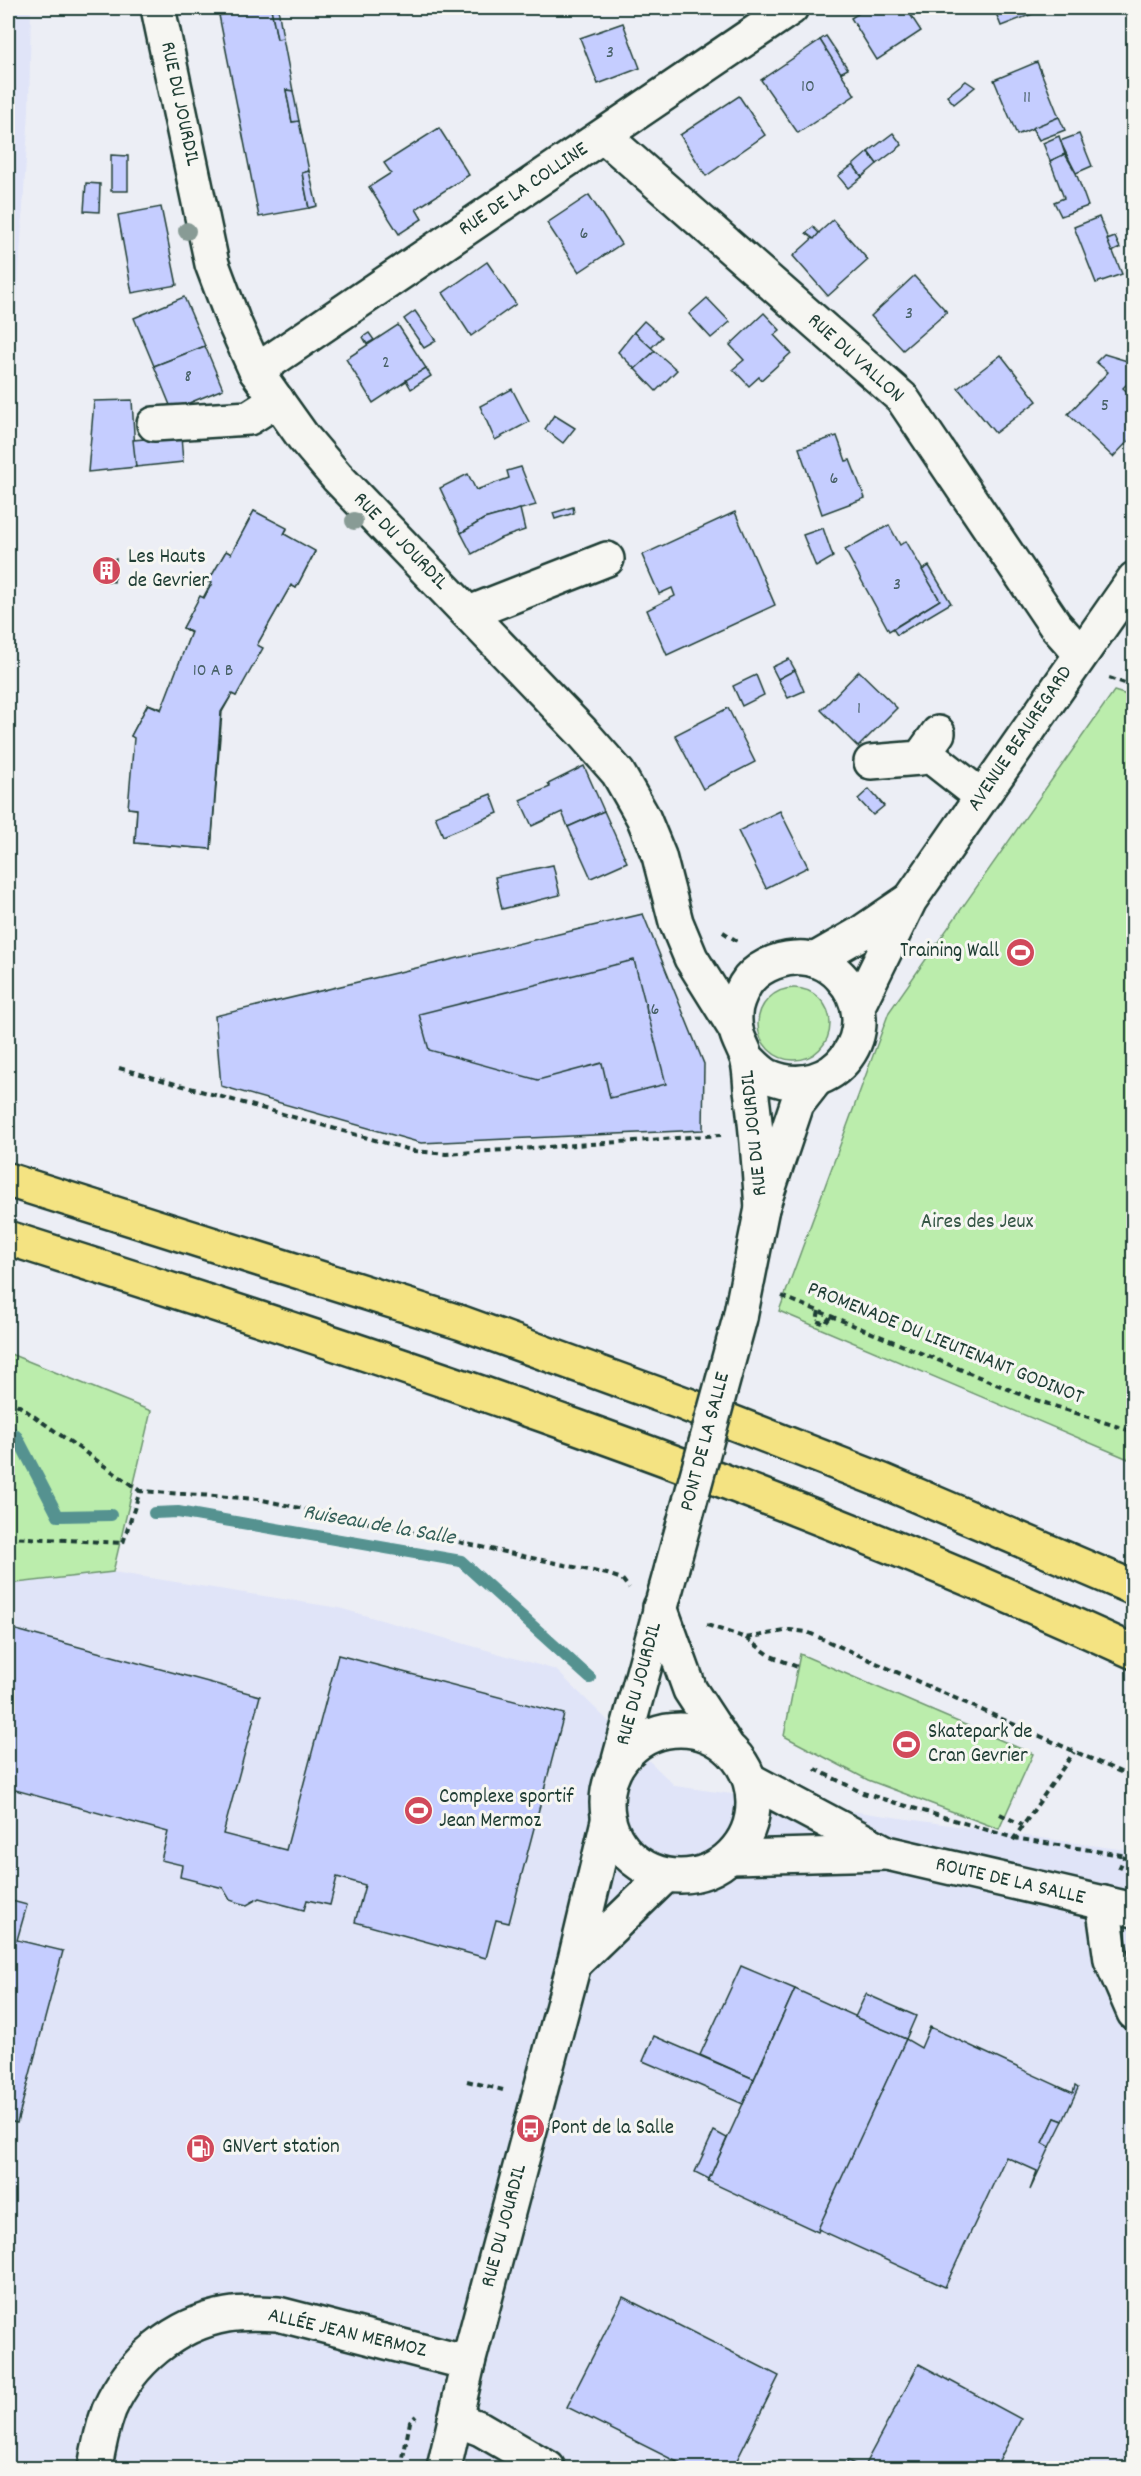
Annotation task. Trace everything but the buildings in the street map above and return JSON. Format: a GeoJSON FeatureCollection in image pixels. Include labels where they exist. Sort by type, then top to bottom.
{"type":"FeatureCollection","features":[{"type":"Feature","properties":{"kind":"highway"},"geometry":{"type":"LineString","coordinates":[[8,1180],[462,1323],[674,1400],[883,1481],[1134,1588]]}},
{"type":"Feature","properties":{"kind":"highway"},"geometry":{"type":"LineString","coordinates":[[8,1238],[490,1395],[709,1475],[891,1547],[1134,1652]]}},
{"type":"Feature","properties":{"kind":"street","name":"RUE DU JOURDIL"},"geometry":{"type":"LineString","coordinates":[[158,8],[212,264],[233,320],[256,371],[303,437],[337,477],[582,732],[618,773],[643,817],[658,856],[676,922],[691,958],[741,1044],[756,1132],[762,1208]]}},
{"type":"Feature","properties":{"kind":"street","name":"RUE DE LA COLLINE"},"geometry":{"type":"LineString","coordinates":[[256,371],[790,8]]}},
{"type":"Feature","properties":{"kind":"street","name":"RUE DU VALLON"},"geometry":{"type":"LineString","coordinates":[[604,136],[902,398],[1055,625],[1080,653]]}},
{"type":"Feature","properties":{"kind":"street"},"geometry":{"type":"LineString","coordinates":[[154,424],[249,418],[277,400]]}},
{"type":"Feature","properties":{"kind":"street"},"geometry":{"type":"LineString","coordinates":[[469,613],[607,559]]}},
{"type":"Feature","properties":{"kind":"street","name":"AVENUE BEAUREGARD"},"geometry":{"type":"LineString","coordinates":[[858,1006],[910,900],[1080,653],[1134,579]]}},
{"type":"Feature","properties":{"kind":"street"},"geometry":{"type":"LineString","coordinates":[[870,762],[920,758],[931,742],[981,796]]}},
{"type":"Feature","properties":{"kind":"street","name":"AVENUE BEAUREGARD"},"geometry":{"type":"LineString","coordinates":[[814,960],[861,933],[910,900]]}},
{"type":"Feature","properties":{"kind":"street"},"geometry":{"type":"LineString","coordinates":[[798,957],[814,960],[834,969],[850,986],[858,1006],[859,1030],[851,1052],[836,1070],[815,1081],[790,1083],[766,1075],[741,1044],[735,1013],[739,996],[748,981],[763,968],[781,959],[798,957]]}},
{"type":"Feature","properties":{"kind":"street","name":"RUE DU JOURDIL"},"geometry":{"type":"LineString","coordinates":[[740,1318],[762,1208],[797,1104],[815,1081]]}},
{"type":"Feature","properties":{"kind":"street","name":"PONT DE LA SALLE"},"geometry":{"type":"LineString","coordinates":[[672,1567],[740,1318]]}},
{"type":"Feature","properties":{"kind":"street","name":"RUE DU JOURDIL"},"geometry":{"type":"LineString","coordinates":[[619,1760],[648,1601],[672,1567]]}},
{"type":"Feature","properties":{"kind":"street","name":"RUE DU JOURDIL"},"geometry":{"type":"LineString","coordinates":[[648,1601],[690,1690],[726,1745]]}},
{"type":"Feature","properties":{"kind":"street"},"geometry":{"type":"LineString","coordinates":[[669,1730],[699,1732],[726,1745],[740,1760],[750,1780],[754,1808],[747,1834],[732,1857],[701,1875],[665,1876],[639,1866],[619,1846],[608,1821],[607,1789],[619,1760],[641,1740],[669,1730]]}},
{"type":"Feature","properties":{"kind":"street","name":"ROUTE DE LA SALLE"},"geometry":{"type":"LineString","coordinates":[[750,1780],[887,1853]]}},
{"type":"Feature","properties":{"kind":"street","name":"RUE DU JOURDIL"},"geometry":{"type":"LineString","coordinates":[[444,2469],[468,2363],[574,1964],[608,1821]]}},
{"type":"Feature","properties":{"kind":"street","name":"ROUTE DE LA SALLE"},"geometry":{"type":"LineString","coordinates":[[732,1857],[887,1853],[1118,1906]]}},
{"type":"Feature","properties":{"kind":"street"},"geometry":{"type":"LineString","coordinates":[[574,1964],[665,1876]]}},
{"type":"Feature","properties":{"kind":"street"},"geometry":{"type":"LineString","coordinates":[[1118,1906],[1111,1960],[1134,2013]]}},
{"type":"Feature","properties":{"kind":"street","name":"ALLÉE JEAN MERMOZ"},"geometry":{"type":"LineString","coordinates":[[94,2469],[109,2411],[121,2387],[137,2366],[156,2348],[178,2333],[201,2322],[226,2315],[252,2312],[278,2314],[468,2363]]}},
{"type":"Feature","properties":{"kind":"street"},"geometry":{"type":"LineString","coordinates":[[455,2419],[481,2429],[548,2469]]}},
{"type":"Feature","properties":{"kind":"path"},"geometry":{"type":"LineString","coordinates":[[717,925],[723,932]]}},
{"type":"Feature","properties":{"kind":"path"},"geometry":{"type":"LineString","coordinates":[[119,1068],[414,1151],[446,1154],[756,1132]]}},
{"type":"Feature","properties":{"kind":"path","name":"PROMENADE DU LIEUTENANT GODINOT"},"geometry":{"type":"LineString","coordinates":[[747,1281],[1030,1398],[1134,1432]]}},
{"type":"Feature","properties":{"kind":"path"},"geometry":{"type":"LineString","coordinates":[[819,1311],[817,1321],[825,1324],[831,1316]]}},
{"type":"Feature","properties":{"kind":"path"},"geometry":{"type":"LineString","coordinates":[[8,1398],[140,1491],[258,1499],[607,1574],[622,1579],[648,1601]]}},
{"type":"Feature","properties":{"kind":"path"},"geometry":{"type":"LineString","coordinates":[[8,1537],[123,1543],[140,1491]]}},
{"type":"Feature","properties":{"kind":"path"},"geometry":{"type":"LineString","coordinates":[[697,1621],[746,1638],[771,1656],[800,1668]]}},
{"type":"Feature","properties":{"kind":"path"},"geometry":{"type":"LineString","coordinates":[[746,1638],[790,1630],[807,1632],[1134,1778]]}},
{"type":"Feature","properties":{"kind":"path"},"geometry":{"type":"LineString","coordinates":[[1003,1880],[1014,1838],[1074,1752]]}},
{"type":"Feature","properties":{"kind":"path"},"geometry":{"type":"LineString","coordinates":[[811,1767],[863,1793],[1014,1838],[1134,1857]]}},
{"type":"Feature","properties":{"kind":"path"},"geometry":{"type":"LineString","coordinates":[[1000,1814],[1022,1825]]}},
{"type":"Feature","properties":{"kind":"path"},"geometry":{"type":"LineString","coordinates":[[467,2081],[499,2089]]}},
{"type":"Feature","properties":{"kind":"shaded area"},"geometry":{"type":"Polygon","coordinates":[[[8,8],[31,8],[29,111],[8,446],[8,8]]]}},
{"type":"Feature","properties":{"kind":"shaded area"},"geometry":{"type":"Polygon","coordinates":[[[113,1572],[339,1608],[556,1670],[675,1786],[1133,1851],[1133,2468],[8,2468],[8,1584],[113,1572]]]}},
{"type":"Feature","properties":{"kind":"green space","name":"Aires des Jeux"},"geometry":{"type":"Polygon","coordinates":[[[1114,691],[1134,697],[1133,1461],[779,1311],[889,1012],[1114,691]]]}},
{"type":"Feature","properties":{"kind":"green space"},"geometry":{"type":"Polygon","coordinates":[[[794,988],[814,994],[824,1004],[830,1024],[824,1044],[814,1054],[794,1060],[774,1054],[764,1044],[758,1024],[764,1004],[774,994],[794,988]]]}},
{"type":"Feature","properties":{"kind":"green space"},"geometry":{"type":"Polygon","coordinates":[[[8,1353],[151,1411],[113,1572],[8,1584],[8,1353]]]}},
{"type":"Feature","properties":{"kind":"green space","name":"Skatepark de Cran Gevrier"},"geometry":{"type":"Polygon","coordinates":[[[800,1654],[1033,1754],[999,1829],[868,1780],[784,1736],[800,1654]]]}},
{"type":"Feature","properties":{"kind":"waterway","name":"Ruiseau de la Salle"},"geometry":{"type":"LineString","coordinates":[[8,1429],[17,1437],[58,1516],[111,1515]]}},
{"type":"Feature","properties":{"kind":"waterway","name":"Ruiseau de la Salle"},"geometry":{"type":"LineString","coordinates":[[154,1513],[178,1512],[461,1561],[590,1678]]}},
{"type":"Feature","properties":{"kind":"place","name":"Les Hauts de Gevrier"},"geometry":{"type":"Point","coordinates":[107,570]}},
{"type":"Feature","properties":{"kind":"place","name":"Training Wall"},"geometry":{"type":"Point","coordinates":[1020,952]}},
{"type":"Feature","properties":{"kind":"place","name":"Skatepark de Cran Gevrier"},"geometry":{"type":"Point","coordinates":[907,1745]}},
{"type":"Feature","properties":{"kind":"place","name":"Complexe sportif Jean Mermoz"},"geometry":{"type":"Point","coordinates":[418,1810]}},
{"type":"Feature","properties":{"kind":"place","name":"Pont de la Salle"},"geometry":{"type":"Point","coordinates":[530,2129]}},
{"type":"Feature","properties":{"kind":"place","name":"GNVert station"},"geometry":{"type":"Point","coordinates":[201,2148]}}]}
